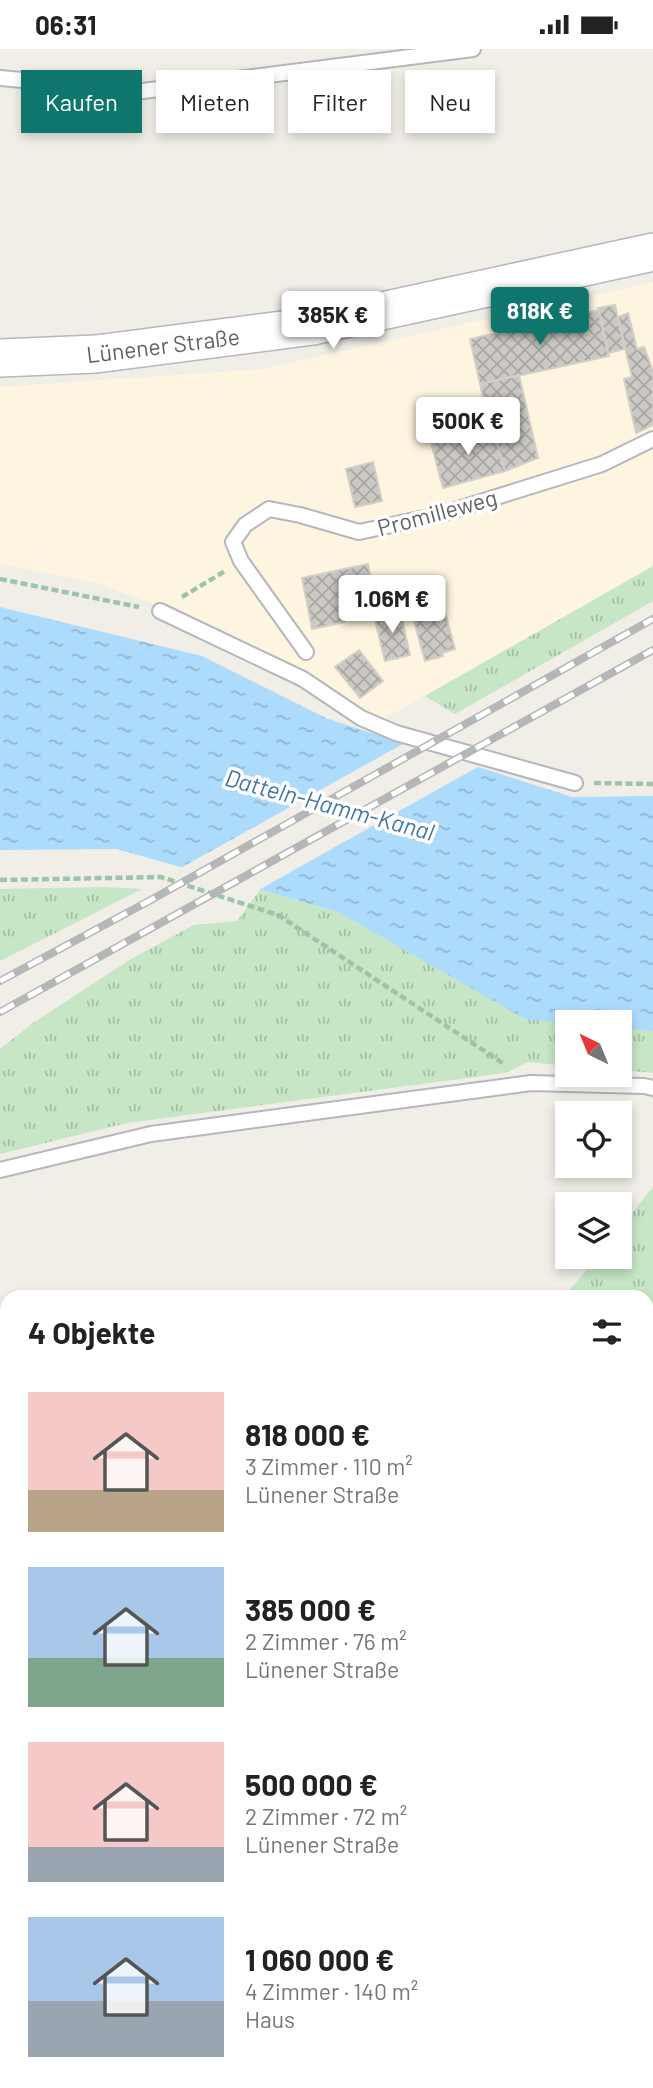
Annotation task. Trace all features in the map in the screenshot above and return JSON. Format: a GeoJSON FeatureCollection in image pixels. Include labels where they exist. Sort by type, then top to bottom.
{"type":"FeatureCollection","features":[{"type":"Feature","properties":{"kind":"street","name":"Lünener Straße"},"geometry":{"type":"LineString","coordinates":[[0,358],[96,354],[313,326],[653,252]]}},
{"type":"Feature","properties":{"kind":"lane"},"geometry":{"type":"LineString","coordinates":[[0,78],[143,91],[473,49]]}},
{"type":"Feature","properties":{"kind":"lane","name":"Promilleweg"},"geometry":{"type":"LineString","coordinates":[[241,561],[233,542],[245,524],[270,509],[359,532],[439,515],[602,464],[653,439]]}},
{"type":"Feature","properties":{"kind":"lane"},"geometry":{"type":"LineString","coordinates":[[241,561],[306,653]]}},
{"type":"Feature","properties":{"kind":"lane"},"geometry":{"type":"LineString","coordinates":[[160,611],[303,680],[360,718],[396,733],[575,783]]}},
{"type":"Feature","properties":{"kind":"lane"},"geometry":{"type":"LineString","coordinates":[[0,1170],[151,1134],[531,1083],[653,1088]]}},
{"type":"Feature","properties":{"kind":"path"},"geometry":{"type":"LineString","coordinates":[[0,579],[160,611],[241,561]]}},
{"type":"Feature","properties":{"kind":"path"},"geometry":{"type":"LineString","coordinates":[[575,783],[653,784]]}},
{"type":"Feature","properties":{"kind":"path"},"geometry":{"type":"LineString","coordinates":[[0,880],[161,877],[278,915],[531,1083]]}},
{"type":"Feature","properties":{"kind":"shaded area"},"geometry":{"type":"Polygon","coordinates":[[[653,282],[653,566],[382,720],[220,628],[96,583],[0,564],[0,387],[262,369],[653,282]]]}},
{"type":"Feature","properties":{"kind":"green space"},"geometry":{"type":"Polygon","coordinates":[[[653,566],[653,601],[455,714],[425,696],[653,566]]]}},
{"type":"Feature","properties":{"kind":"green space"},"geometry":{"type":"Polygon","coordinates":[[[0,889],[142,889],[0,961],[0,889]]]}},
{"type":"Feature","properties":{"kind":"green space"},"geometry":{"type":"Polygon","coordinates":[[[260,890],[338,912],[525,1019],[555,1022],[555,1065],[528,1062],[505,1073],[127,1123],[0,1154],[0,1049],[33,1023],[131,959],[194,925],[237,921],[260,890]]]}},
{"type":"Feature","properties":{"kind":"green space"},"geometry":{"type":"Polygon","coordinates":[[[632,1029],[653,1031],[653,1073],[632,1071],[632,1029]]]}},
{"type":"Feature","properties":{"kind":"green space"},"geometry":{"type":"Polygon","coordinates":[[[653,1187],[653,1290],[570,1290],[587,1269],[632,1269],[632,1213],[653,1187]]]}},
{"type":"Feature","properties":{"kind":"water","name":"Datteln-Hamm-Kanal"},"geometry":{"type":"Polygon","coordinates":[[[0,607],[202,656],[328,719],[572,797],[653,796],[653,1031],[632,1029],[632,1010],[555,1010],[555,1022],[525,1019],[338,912],[117,849],[0,850],[0,607]]]}},
{"type":"Feature","properties":{"kind":"pier"},"geometry":{"type":"Polygon","coordinates":[[[408,741],[483,764],[255,892],[177,870],[408,741]]]}},
{"type":"Feature","properties":{"kind":"building"},"geometry":{"type":"Polygon","coordinates":[[[615,305],[625,349],[608,353],[598,308],[615,305]]]}},
{"type":"Feature","properties":{"kind":"building"},"geometry":{"type":"Polygon","coordinates":[[[599,310],[609,356],[480,384],[470,339],[599,310]]]}},
{"type":"Feature","properties":{"kind":"building"},"geometry":{"type":"Polygon","coordinates":[[[628,313],[637,349],[644,347],[653,371],[653,425],[636,433],[624,379],[632,377],[618,317],[628,313]]]}},
{"type":"Feature","properties":{"kind":"building"},"geometry":{"type":"Polygon","coordinates":[[[519,375],[538,458],[505,471],[492,426],[490,427],[480,384],[519,375]]]}},
{"type":"Feature","properties":{"kind":"building"},"geometry":{"type":"Polygon","coordinates":[[[492,426],[505,471],[443,488],[431,443],[492,426]]]}},
{"type":"Feature","properties":{"kind":"building"},"geometry":{"type":"Polygon","coordinates":[[[373,462],[382,501],[355,507],[346,469],[373,462]]]}},
{"type":"Feature","properties":{"kind":"building"},"geometry":{"type":"Polygon","coordinates":[[[368,564],[375,598],[342,605],[345,622],[312,629],[302,578],[368,564]]]}},
{"type":"Feature","properties":{"kind":"building"},"geometry":{"type":"Polygon","coordinates":[[[444,608],[455,649],[425,661],[413,617],[444,608]]]}},
{"type":"Feature","properties":{"kind":"building"},"geometry":{"type":"Polygon","coordinates":[[[400,610],[410,655],[385,661],[374,616],[400,610]]]}},
{"type":"Feature","properties":{"kind":"building"},"geometry":{"type":"Polygon","coordinates":[[[359,650],[383,681],[360,698],[335,667],[359,650]]]}},
{"type":"Feature","properties":{"kind":"railway"},"geometry":{"type":"LineString","coordinates":[[0,981],[149,901],[653,619]]}},
{"type":"Feature","properties":{"kind":"railway"},"geometry":{"type":"LineString","coordinates":[[0,1012],[653,650]]}}]}
